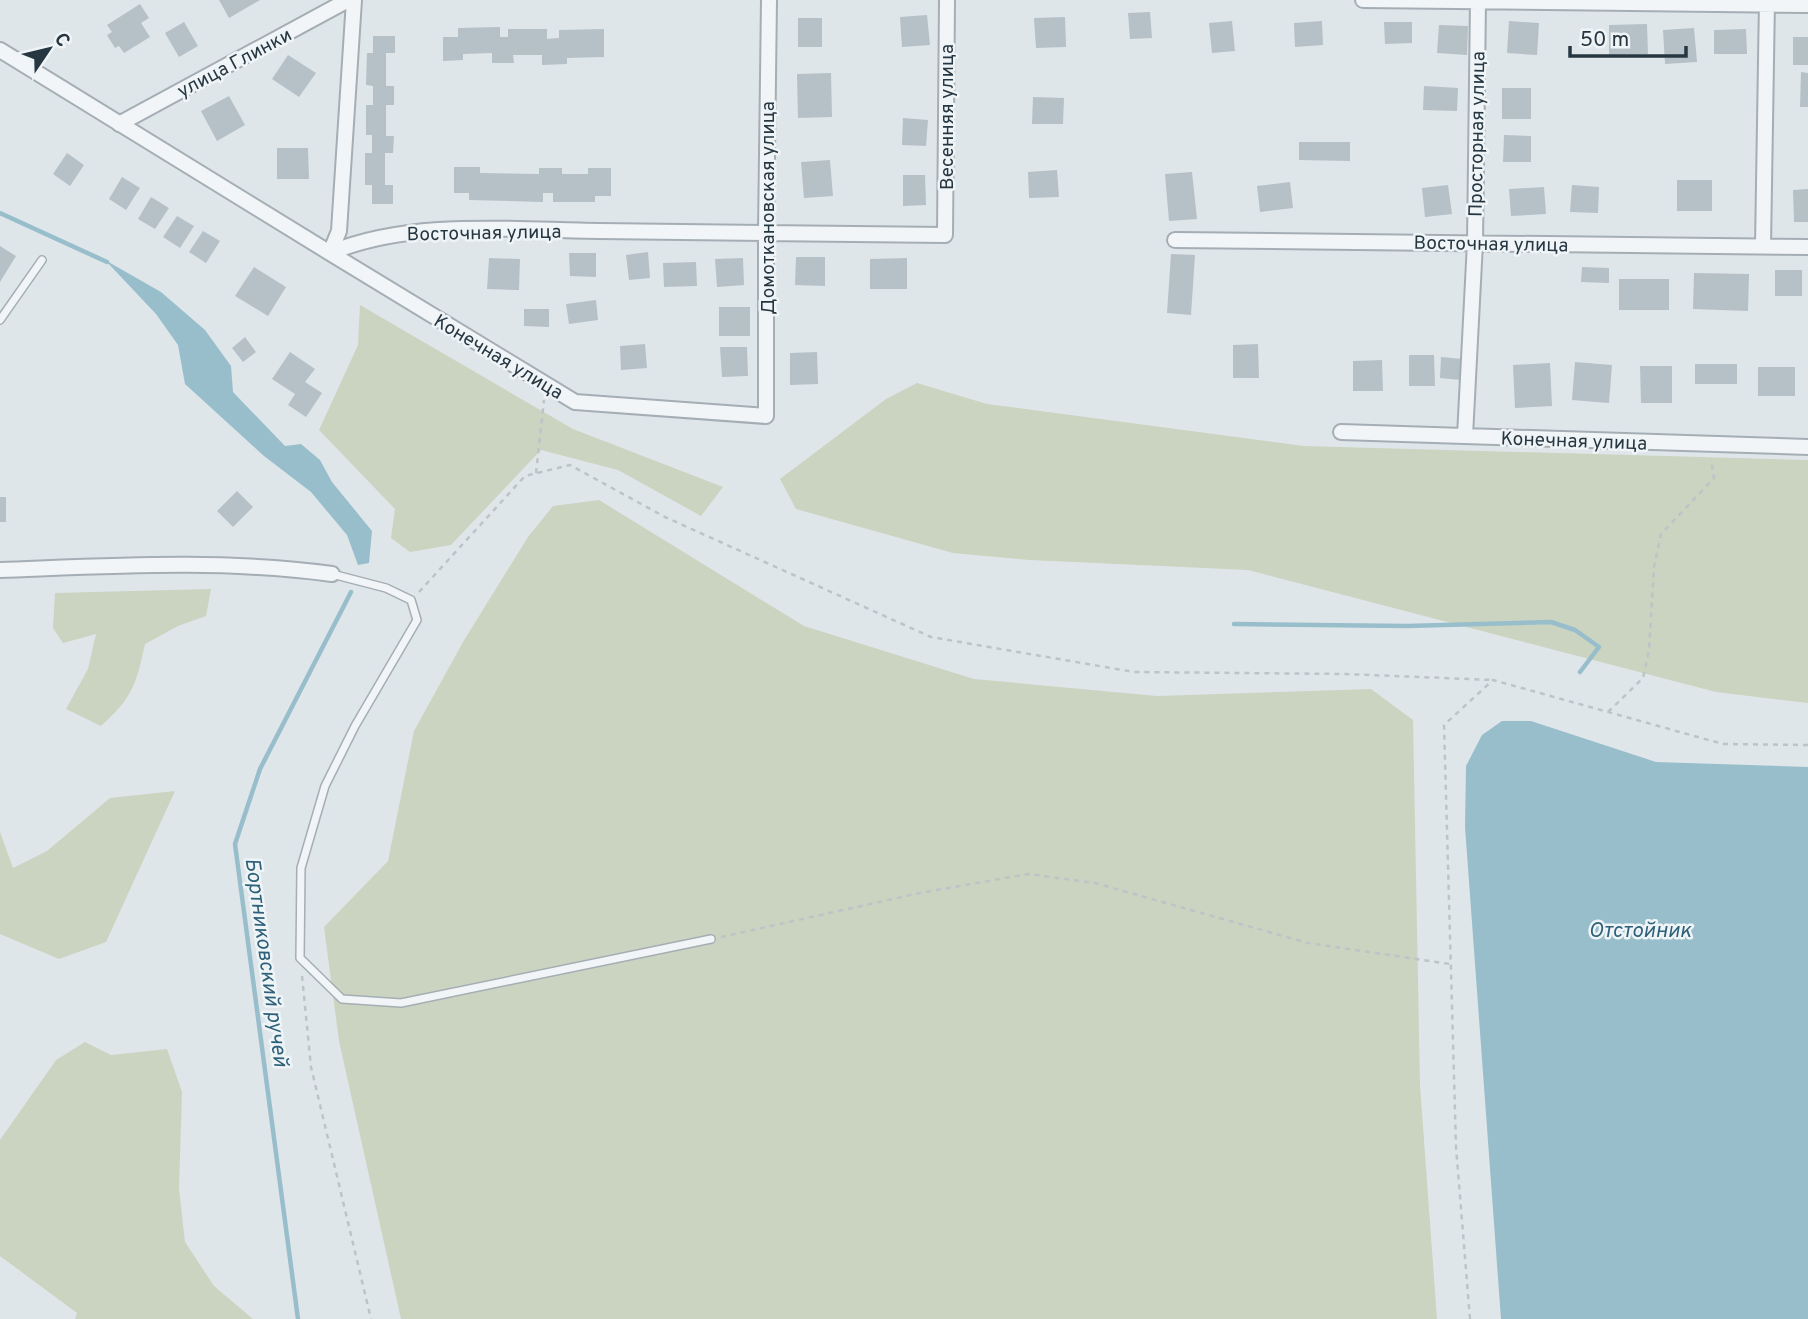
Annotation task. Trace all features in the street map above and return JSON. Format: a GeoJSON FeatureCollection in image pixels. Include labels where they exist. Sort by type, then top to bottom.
{"type":"FeatureCollection","features":[{"type":"Feature","properties":{"kind":"street","name":"улица Глинки"},"geometry":{"type":"LineString","coordinates":[[119,124],[351,0]]}},
{"type":"Feature","properties":{"kind":"street","name":"улица Глинки"},"geometry":{"type":"LineString","coordinates":[[330,253],[339,231],[351,0]]}},
{"type":"Feature","properties":{"kind":"street","name":"Домоткановская улица"},"geometry":{"type":"LineString","coordinates":[[766,416],[769,0]]}},
{"type":"Feature","properties":{"kind":"street","name":"Весенняя улица"},"geometry":{"type":"LineString","coordinates":[[945,235],[947,0]]}},
{"type":"Feature","properties":{"kind":"street"},"geometry":{"type":"LineString","coordinates":[[1363,0],[1767,2],[1808,5]]}},
{"type":"Feature","properties":{"kind":"street","name":"Просторная улица"},"geometry":{"type":"LineString","coordinates":[[1465,436],[1475,243],[1478,0]]}},
{"type":"Feature","properties":{"kind":"street"},"geometry":{"type":"LineString","coordinates":[[1763,246],[1767,2]]}},
{"type":"Feature","properties":{"kind":"street"},"geometry":{"type":"LineString","coordinates":[[0,50],[330,253]]}},
{"type":"Feature","properties":{"kind":"street","name":"Восточная улица"},"geometry":{"type":"LineString","coordinates":[[330,253],[355,242],[413,232],[506,230],[945,235]]}},
{"type":"Feature","properties":{"kind":"street","name":"Восточная улица"},"geometry":{"type":"LineString","coordinates":[[1175,240],[1808,247]]}},
{"type":"Feature","properties":{"kind":"street","name":"Конечная улица"},"geometry":{"type":"LineString","coordinates":[[330,253],[575,402],[766,416]]}},
{"type":"Feature","properties":{"kind":"street","name":"Конечная улица"},"geometry":{"type":"LineString","coordinates":[[1341,432],[1808,447]]}},
{"type":"Feature","properties":{"kind":"street"},"geometry":{"type":"LineString","coordinates":[[0,570],[156,564],[284,568],[332,574]]}},
{"type":"Feature","properties":{"kind":"lane"},"geometry":{"type":"LineString","coordinates":[[0,320],[42,260]]}},
{"type":"Feature","properties":{"kind":"lane"},"geometry":{"type":"LineString","coordinates":[[332,574],[386,588],[411,600],[416,620],[355,726],[325,786],[301,868],[300,958],[342,999],[401,1003],[710,939]]}},
{"type":"Feature","properties":{"kind":"path"},"geometry":{"type":"LineString","coordinates":[[537,473],[543,402]]}},
{"type":"Feature","properties":{"kind":"path"},"geometry":{"type":"LineString","coordinates":[[1608,712],[1643,678],[1649,650],[1654,567],[1661,534],[1714,478],[1708,445]]}},
{"type":"Feature","properties":{"kind":"path"},"geometry":{"type":"LineString","coordinates":[[411,600],[525,476],[570,465],[665,517],[931,637],[1134,673],[1345,674],[1493,680],[1723,744],[1808,746]]}},
{"type":"Feature","properties":{"kind":"path"},"geometry":{"type":"LineString","coordinates":[[1470,1319],[1456,1147],[1444,725],[1493,680]]}},
{"type":"Feature","properties":{"kind":"path"},"geometry":{"type":"LineString","coordinates":[[710,939],[920,893],[1028,874],[1095,883],[1308,943],[1451,964]]}},
{"type":"Feature","properties":{"kind":"path"},"geometry":{"type":"LineString","coordinates":[[300,958],[311,1067],[372,1319]]}},
{"type":"Feature","properties":{"kind":"green space"},"geometry":{"type":"Polygon","coordinates":[[[360,305],[573,429],[723,487],[701,516],[618,470],[541,450],[451,545],[410,552],[391,538],[395,509],[319,430],[358,345],[360,305]]]}},
{"type":"Feature","properties":{"kind":"green space"},"geometry":{"type":"Polygon","coordinates":[[[917,383],[987,404],[1304,446],[1808,460],[1808,703],[1716,692],[1248,570],[1030,560],[953,553],[796,509],[780,479],[886,399],[917,383]]]}},
{"type":"Feature","properties":{"kind":"green space"},"geometry":{"type":"Polygon","coordinates":[[[599,500],[804,626],[974,679],[1157,696],[1371,689],[1413,720],[1420,1085],[1437,1319],[401,1319],[339,1041],[324,927],[388,861],[414,731],[463,642],[528,537],[553,506],[599,500]]]}},
{"type":"Feature","properties":{"kind":"green space"},"geometry":{"type":"Polygon","coordinates":[[[211,589],[206,616],[178,626],[145,644],[132,689],[120,707],[101,726],[66,709],[88,669],[96,634],[63,643],[53,628],[55,593],[211,589]]]}},
{"type":"Feature","properties":{"kind":"green space"},"geometry":{"type":"Polygon","coordinates":[[[175,791],[106,942],[59,959],[0,934],[0,832],[13,868],[47,851],[110,798],[175,791]]]}},
{"type":"Feature","properties":{"kind":"green space"},"geometry":{"type":"Polygon","coordinates":[[[85,1042],[111,1055],[167,1049],[182,1092],[179,1189],[185,1242],[214,1286],[253,1319],[75,1319],[77,1313],[0,1256],[0,1140],[56,1060],[85,1042]]]}},
{"type":"Feature","properties":{"kind":"water"},"geometry":{"type":"Polygon","coordinates":[[[105,260],[161,292],[205,330],[231,366],[233,392],[285,446],[301,444],[320,460],[332,482],[372,531],[369,563],[358,565],[347,535],[311,492],[264,456],[185,384],[178,345],[156,314],[105,260]]]}},
{"type":"Feature","properties":{"kind":"water","name":"Отстойник"},"geometry":{"type":"Polygon","coordinates":[[[1502,721],[1531,721],[1656,762],[1808,767],[1808,1319],[1501,1319],[1465,827],[1466,766],[1482,735],[1502,721]]]}},
{"type":"Feature","properties":{"kind":"building"},"geometry":{"type":"Polygon","coordinates":[[[219,0],[260,0],[229,18],[219,0]]]}},
{"type":"Feature","properties":{"kind":"building"},"geometry":{"type":"Polygon","coordinates":[[[140,4],[149,18],[141,23],[150,37],[124,53],[119,46],[115,48],[107,35],[112,32],[107,25],[140,4]]]}},
{"type":"Feature","properties":{"kind":"building"},"geometry":{"type":"Polygon","coordinates":[[[1150,12],[1152,38],[1130,39],[1128,13],[1150,12]]]}},
{"type":"Feature","properties":{"kind":"building"},"geometry":{"type":"Polygon","coordinates":[[[927,15],[930,45],[902,47],[900,17],[927,15]]]}},
{"type":"Feature","properties":{"kind":"building"},"geometry":{"type":"Polygon","coordinates":[[[1065,17],[1066,47],[1036,48],[1034,18],[1065,17]]]}},
{"type":"Feature","properties":{"kind":"building"},"geometry":{"type":"Polygon","coordinates":[[[798,18],[822,18],[822,47],[798,47],[798,18]]]}},
{"type":"Feature","properties":{"kind":"building"},"geometry":{"type":"Polygon","coordinates":[[[1232,21],[1235,51],[1212,53],[1209,23],[1232,21]]]}},
{"type":"Feature","properties":{"kind":"building"},"geometry":{"type":"Polygon","coordinates":[[[1322,21],[1323,45],[1295,47],[1294,23],[1322,21]]]}},
{"type":"Feature","properties":{"kind":"building"},"geometry":{"type":"Polygon","coordinates":[[[1509,21],[1539,23],[1537,55],[1507,53],[1509,21]]]}},
{"type":"Feature","properties":{"kind":"building"},"geometry":{"type":"Polygon","coordinates":[[[184,22],[198,46],[179,57],[165,33],[184,22]]]}},
{"type":"Feature","properties":{"kind":"building"},"geometry":{"type":"Polygon","coordinates":[[[1384,22],[1412,22],[1412,43],[1385,44],[1384,22]]]}},
{"type":"Feature","properties":{"kind":"building"},"geometry":{"type":"Polygon","coordinates":[[[1647,24],[1648,54],[1609,55],[1609,25],[1647,24]]]}},
{"type":"Feature","properties":{"kind":"building"},"geometry":{"type":"Polygon","coordinates":[[[1439,25],[1468,26],[1467,55],[1437,53],[1439,25]]]}},
{"type":"Feature","properties":{"kind":"building"},"geometry":{"type":"Polygon","coordinates":[[[500,27],[500,37],[508,37],[508,29],[547,29],[547,39],[559,38],[559,30],[604,29],[604,57],[567,58],[567,64],[542,65],[542,55],[513,55],[514,63],[492,63],[492,53],[463,54],[463,60],[443,61],[443,37],[458,37],[458,28],[500,27]]]}},
{"type":"Feature","properties":{"kind":"building"},"geometry":{"type":"Polygon","coordinates":[[[1694,28],[1697,62],[1665,64],[1663,30],[1694,28]]]}},
{"type":"Feature","properties":{"kind":"building"},"geometry":{"type":"Polygon","coordinates":[[[1746,29],[1747,54],[1714,54],[1714,30],[1746,29]]]}},
{"type":"Feature","properties":{"kind":"building"},"geometry":{"type":"Polygon","coordinates":[[[373,36],[395,36],[395,53],[386,53],[386,86],[394,86],[394,105],[386,105],[386,136],[394,136],[393,153],[385,153],[385,185],[393,185],[393,204],[372,204],[372,185],[365,185],[365,153],[372,153],[372,135],[366,135],[366,105],[373,105],[373,86],[366,85],[367,53],[373,53],[373,36]]]}},
{"type":"Feature","properties":{"kind":"building"},"geometry":{"type":"Polygon","coordinates":[[[1793,37],[1808,37],[1808,65],[1793,65],[1793,37]]]}},
{"type":"Feature","properties":{"kind":"building"},"geometry":{"type":"Polygon","coordinates":[[[288,55],[316,73],[299,97],[272,79],[288,55]]]}},
{"type":"Feature","properties":{"kind":"building"},"geometry":{"type":"Polygon","coordinates":[[[1801,72],[1808,73],[1808,107],[1800,107],[1801,72]]]}},
{"type":"Feature","properties":{"kind":"building"},"geometry":{"type":"Polygon","coordinates":[[[831,73],[832,117],[798,118],[797,74],[831,73]]]}},
{"type":"Feature","properties":{"kind":"building"},"geometry":{"type":"Polygon","coordinates":[[[1424,86],[1458,88],[1457,111],[1423,110],[1424,86]]]}},
{"type":"Feature","properties":{"kind":"building"},"geometry":{"type":"Polygon","coordinates":[[[1502,88],[1531,88],[1531,119],[1502,119],[1502,88]]]}},
{"type":"Feature","properties":{"kind":"building"},"geometry":{"type":"Polygon","coordinates":[[[229,96],[245,125],[217,141],[201,111],[229,96]]]}},
{"type":"Feature","properties":{"kind":"building"},"geometry":{"type":"Polygon","coordinates":[[[1033,97],[1064,98],[1063,124],[1032,124],[1033,97]]]}},
{"type":"Feature","properties":{"kind":"building"},"geometry":{"type":"Polygon","coordinates":[[[903,118],[928,120],[926,146],[902,145],[903,118]]]}},
{"type":"Feature","properties":{"kind":"building"},"geometry":{"type":"Polygon","coordinates":[[[1504,135],[1531,136],[1531,162],[1503,162],[1504,135]]]}},
{"type":"Feature","properties":{"kind":"building"},"geometry":{"type":"Polygon","coordinates":[[[1299,142],[1350,142],[1350,161],[1299,160],[1299,142]]]}},
{"type":"Feature","properties":{"kind":"building"},"geometry":{"type":"Polygon","coordinates":[[[277,148],[308,148],[309,179],[277,179],[277,148]]]}},
{"type":"Feature","properties":{"kind":"building"},"geometry":{"type":"Polygon","coordinates":[[[67,153],[84,165],[70,186],[53,174],[67,153]]]}},
{"type":"Feature","properties":{"kind":"building"},"geometry":{"type":"Polygon","coordinates":[[[830,160],[833,196],[804,198],[801,162],[830,160]]]}},
{"type":"Feature","properties":{"kind":"building"},"geometry":{"type":"Polygon","coordinates":[[[454,167],[480,167],[480,173],[539,174],[539,168],[562,168],[562,174],[588,174],[588,168],[611,168],[611,196],[595,196],[595,202],[553,202],[553,193],[543,193],[543,202],[469,200],[469,193],[454,193],[454,167]]]}},
{"type":"Feature","properties":{"kind":"building"},"geometry":{"type":"Polygon","coordinates":[[[1057,170],[1059,197],[1029,198],[1028,172],[1057,170]]]}},
{"type":"Feature","properties":{"kind":"building"},"geometry":{"type":"Polygon","coordinates":[[[1192,172],[1197,219],[1169,221],[1165,174],[1192,172]]]}},
{"type":"Feature","properties":{"kind":"building"},"geometry":{"type":"Polygon","coordinates":[[[903,175],[925,175],[926,205],[903,206],[903,175]]]}},
{"type":"Feature","properties":{"kind":"building"},"geometry":{"type":"Polygon","coordinates":[[[122,177],[140,188],[126,210],[109,199],[122,177]]]}},
{"type":"Feature","properties":{"kind":"building"},"geometry":{"type":"Polygon","coordinates":[[[1677,180],[1712,180],[1712,211],[1677,211],[1677,180]]]}},
{"type":"Feature","properties":{"kind":"building"},"geometry":{"type":"Polygon","coordinates":[[[1290,182],[1293,208],[1260,212],[1257,186],[1290,182]]]}},
{"type":"Feature","properties":{"kind":"building"},"geometry":{"type":"Polygon","coordinates":[[[1448,185],[1452,214],[1425,217],[1422,188],[1448,185]]]}},
{"type":"Feature","properties":{"kind":"building"},"geometry":{"type":"Polygon","coordinates":[[[1572,185],[1599,187],[1598,213],[1570,212],[1572,185]]]}},
{"type":"Feature","properties":{"kind":"building"},"geometry":{"type":"Polygon","coordinates":[[[1544,187],[1546,214],[1511,216],[1509,189],[1544,187]]]}},
{"type":"Feature","properties":{"kind":"building"},"geometry":{"type":"Polygon","coordinates":[[[1808,189],[1808,222],[1794,222],[1793,190],[1808,189]]]}},
{"type":"Feature","properties":{"kind":"building"},"geometry":{"type":"Polygon","coordinates":[[[151,197],[169,208],[155,229],[138,219],[151,197]]]}},
{"type":"Feature","properties":{"kind":"building"},"geometry":{"type":"Polygon","coordinates":[[[177,216],[194,226],[180,248],[163,237],[177,216]]]}},
{"type":"Feature","properties":{"kind":"building"},"geometry":{"type":"Polygon","coordinates":[[[203,231],[220,241],[206,263],[189,252],[203,231]]]}},
{"type":"Feature","properties":{"kind":"building"},"geometry":{"type":"Polygon","coordinates":[[[0,246],[16,256],[0,282],[0,246]]]}},
{"type":"Feature","properties":{"kind":"building"},"geometry":{"type":"Polygon","coordinates":[[[648,252],[650,278],[629,280],[626,255],[648,252]]]}},
{"type":"Feature","properties":{"kind":"building"},"geometry":{"type":"Polygon","coordinates":[[[569,253],[596,253],[596,277],[570,276],[569,253]]]}},
{"type":"Feature","properties":{"kind":"building"},"geometry":{"type":"Polygon","coordinates":[[[1171,254],[1195,255],[1191,315],[1167,313],[1171,254]]]}},
{"type":"Feature","properties":{"kind":"building"},"geometry":{"type":"Polygon","coordinates":[[[796,257],[825,257],[825,286],[795,285],[796,257]]]}},
{"type":"Feature","properties":{"kind":"building"},"geometry":{"type":"Polygon","coordinates":[[[489,258],[520,259],[519,290],[487,289],[489,258]]]}},
{"type":"Feature","properties":{"kind":"building"},"geometry":{"type":"Polygon","coordinates":[[[743,258],[744,285],[717,287],[715,259],[743,258]]]}},
{"type":"Feature","properties":{"kind":"building"},"geometry":{"type":"Polygon","coordinates":[[[907,258],[907,289],[870,289],[870,259],[907,258]]]}},
{"type":"Feature","properties":{"kind":"building"},"geometry":{"type":"Polygon","coordinates":[[[696,262],[697,286],[664,287],[663,263],[696,262]]]}},
{"type":"Feature","properties":{"kind":"building"},"geometry":{"type":"Polygon","coordinates":[[[254,267],[286,287],[268,316],[235,296],[254,267]]]}},
{"type":"Feature","properties":{"kind":"building"},"geometry":{"type":"Polygon","coordinates":[[[1582,267],[1609,268],[1609,283],[1581,282],[1582,267]]]}},
{"type":"Feature","properties":{"kind":"building"},"geometry":{"type":"Polygon","coordinates":[[[1775,270],[1802,270],[1802,296],[1775,296],[1775,270]]]}},
{"type":"Feature","properties":{"kind":"building"},"geometry":{"type":"Polygon","coordinates":[[[1694,273],[1749,274],[1748,311],[1693,309],[1694,273]]]}},
{"type":"Feature","properties":{"kind":"building"},"geometry":{"type":"Polygon","coordinates":[[[1619,279],[1669,279],[1669,310],[1619,310],[1619,279]]]}},
{"type":"Feature","properties":{"kind":"building"},"geometry":{"type":"Polygon","coordinates":[[[596,300],[598,320],[569,324],[566,304],[596,300]]]}},
{"type":"Feature","properties":{"kind":"building"},"geometry":{"type":"Polygon","coordinates":[[[719,307],[750,307],[750,336],[719,336],[719,307]]]}},
{"type":"Feature","properties":{"kind":"building"},"geometry":{"type":"Polygon","coordinates":[[[524,309],[549,309],[549,327],[524,326],[524,309]]]}},
{"type":"Feature","properties":{"kind":"building"},"geometry":{"type":"Polygon","coordinates":[[[245,337],[256,352],[243,362],[232,348],[245,337]]]}},
{"type":"Feature","properties":{"kind":"building"},"geometry":{"type":"Polygon","coordinates":[[[645,344],[647,368],[621,370],[620,346],[645,344]]]}},
{"type":"Feature","properties":{"kind":"building"},"geometry":{"type":"Polygon","coordinates":[[[1258,344],[1259,378],[1233,378],[1233,345],[1258,344]]]}},
{"type":"Feature","properties":{"kind":"building"},"geometry":{"type":"Polygon","coordinates":[[[720,347],[747,347],[748,376],[722,377],[720,347]]]}},
{"type":"Feature","properties":{"kind":"building"},"geometry":{"type":"Polygon","coordinates":[[[290,352],[315,369],[305,382],[322,393],[306,417],[288,405],[295,394],[272,379],[290,352]]]}},
{"type":"Feature","properties":{"kind":"building"},"geometry":{"type":"Polygon","coordinates":[[[817,352],[818,384],[790,385],[790,353],[817,352]]]}},
{"type":"Feature","properties":{"kind":"building"},"geometry":{"type":"Polygon","coordinates":[[[1409,355],[1434,355],[1435,386],[1409,386],[1409,355]]]}},
{"type":"Feature","properties":{"kind":"building"},"geometry":{"type":"Polygon","coordinates":[[[1441,357],[1462,359],[1461,380],[1440,378],[1441,357]]]}},
{"type":"Feature","properties":{"kind":"building"},"geometry":{"type":"Polygon","coordinates":[[[1382,360],[1383,391],[1353,391],[1353,361],[1382,360]]]}},
{"type":"Feature","properties":{"kind":"building"},"geometry":{"type":"Polygon","coordinates":[[[1575,362],[1612,365],[1609,403],[1572,400],[1575,362]]]}},
{"type":"Feature","properties":{"kind":"building"},"geometry":{"type":"Polygon","coordinates":[[[1550,363],[1552,406],[1515,408],[1513,365],[1550,363]]]}},
{"type":"Feature","properties":{"kind":"building"},"geometry":{"type":"Polygon","coordinates":[[[1695,364],[1737,364],[1737,384],[1695,384],[1695,364]]]}},
{"type":"Feature","properties":{"kind":"building"},"geometry":{"type":"Polygon","coordinates":[[[1640,366],[1672,366],[1672,403],[1641,403],[1640,366]]]}},
{"type":"Feature","properties":{"kind":"building"},"geometry":{"type":"Polygon","coordinates":[[[1758,367],[1795,367],[1795,396],[1758,396],[1758,367]]]}},
{"type":"Feature","properties":{"kind":"building"},"geometry":{"type":"Polygon","coordinates":[[[237,491],[253,507],[233,527],[217,511],[237,491]]]}},
{"type":"Feature","properties":{"kind":"building"},"geometry":{"type":"Polygon","coordinates":[[[0,497],[6,497],[6,522],[0,522],[0,497]]]}},
{"type":"Feature","properties":{"kind":"waterway","name":"Бортниковский ручей"},"geometry":{"type":"LineString","coordinates":[[0,213],[107,262]]}},
{"type":"Feature","properties":{"kind":"waterway","name":"Бортниковский ручей"},"geometry":{"type":"LineString","coordinates":[[298,1319],[235,844],[260,769],[351,592]]}},
{"type":"Feature","properties":{"kind":"waterway"},"geometry":{"type":"LineString","coordinates":[[1234,624],[1407,626],[1551,622],[1575,630],[1599,647],[1580,672]]}}]}
